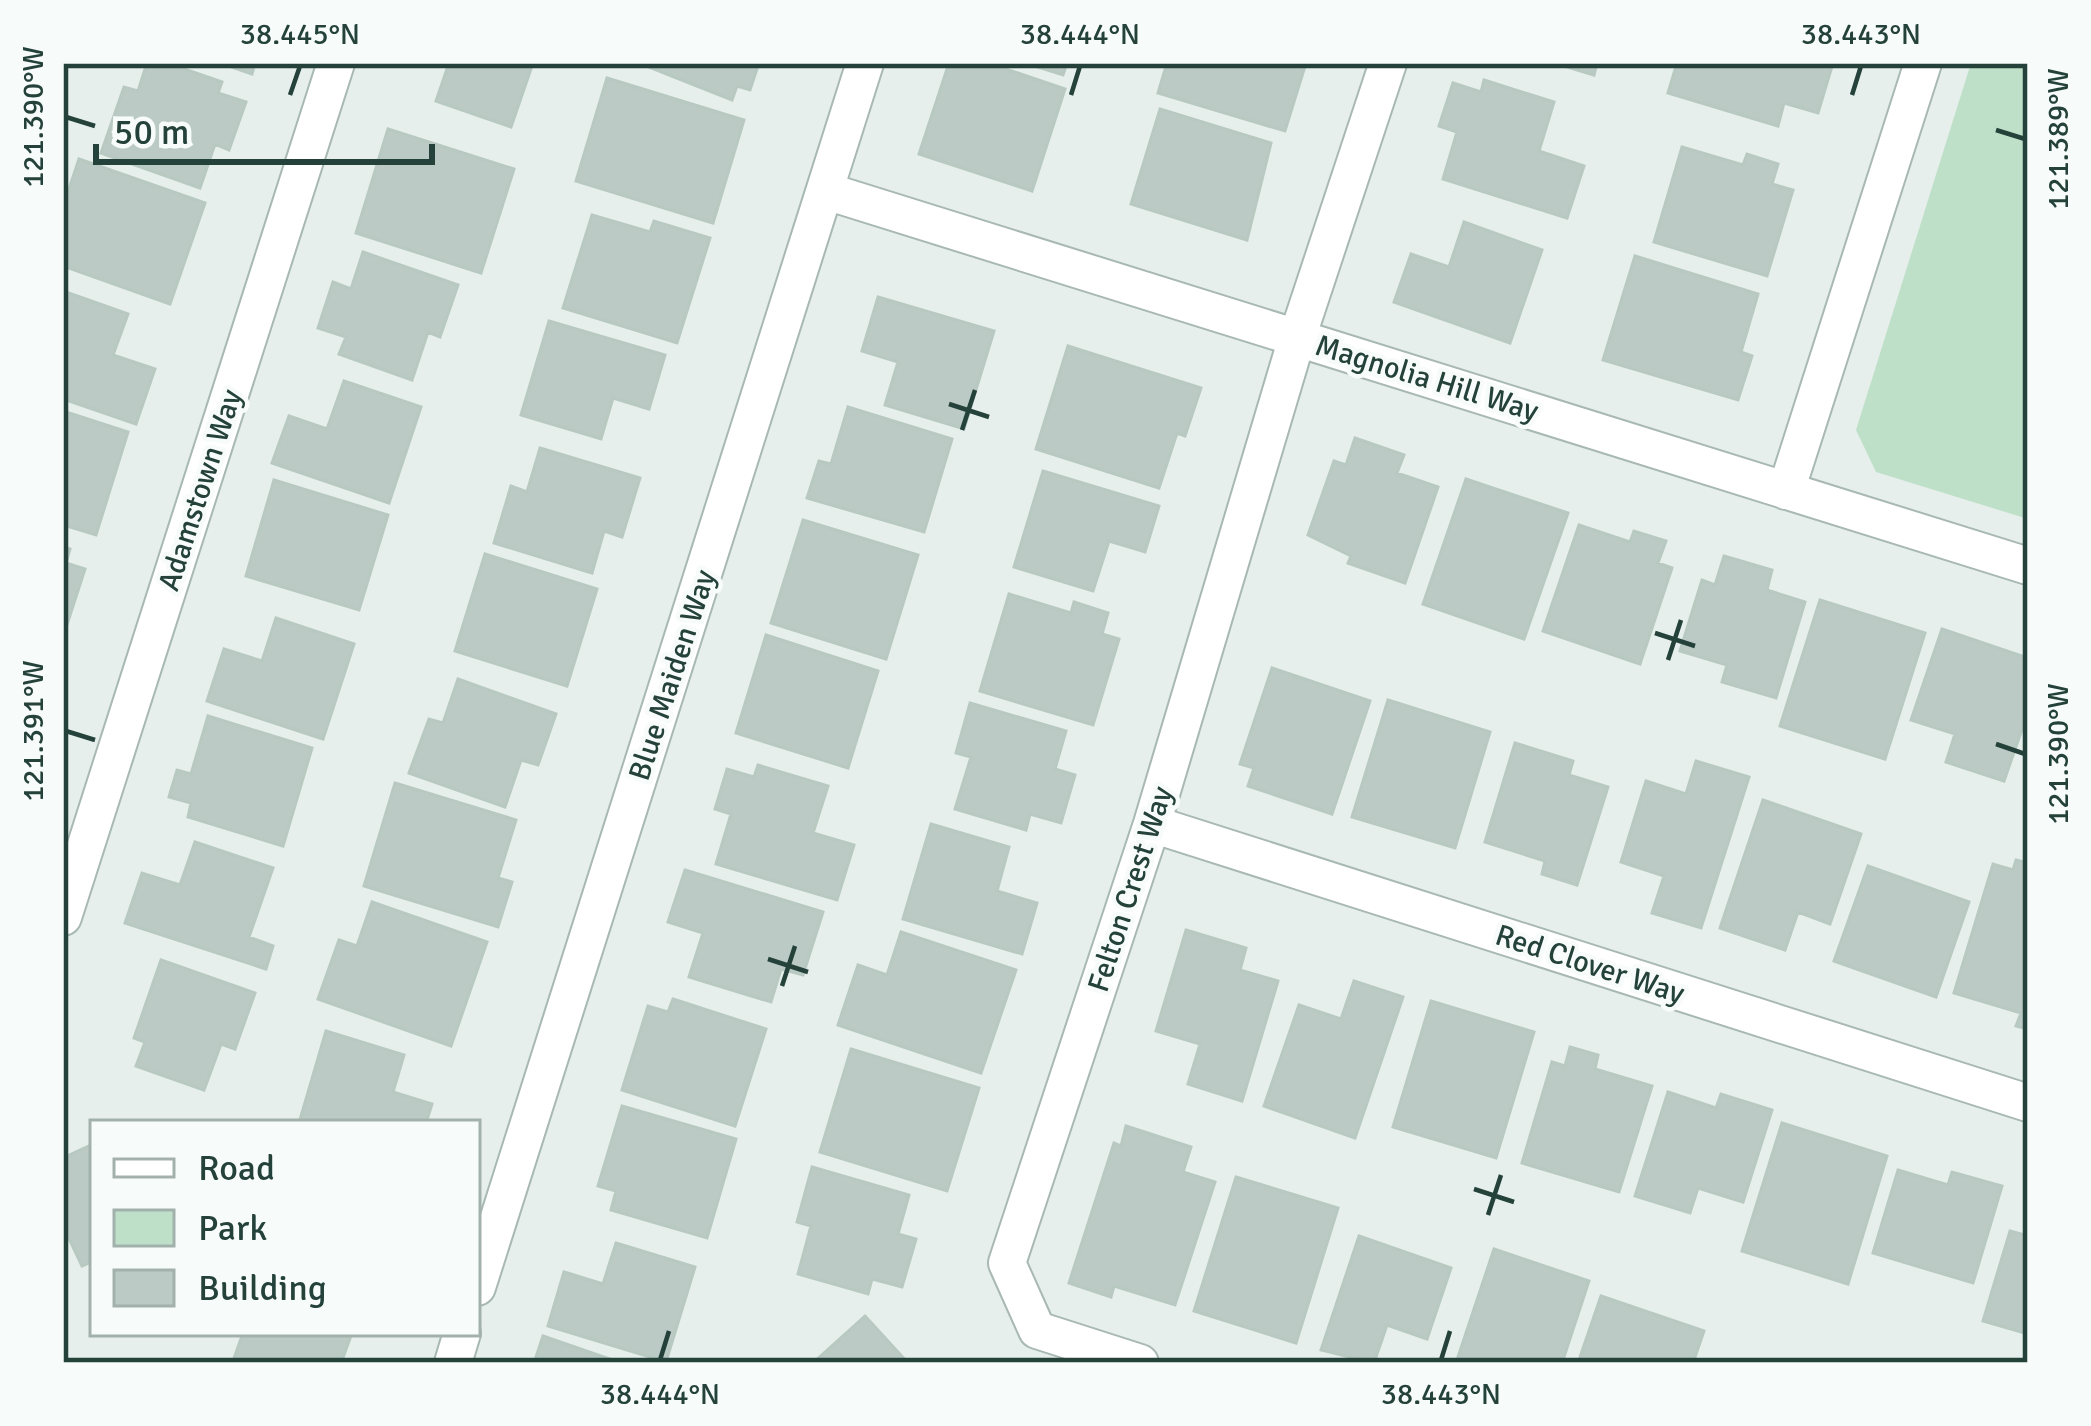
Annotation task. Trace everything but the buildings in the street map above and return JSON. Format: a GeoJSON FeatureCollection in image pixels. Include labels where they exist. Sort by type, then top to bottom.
{"type":"FeatureCollection","features":[{"type":"Feature","properties":{"kind":"street","name":"Adamstown Way"},"geometry":{"type":"LineString","coordinates":[[63,917],[336,63]]}},
{"type":"Feature","properties":{"kind":"street","name":"Blue Maiden Way"},"geometry":{"type":"LineString","coordinates":[[480,1278],[865,63]]}},
{"type":"Feature","properties":{"kind":"street","name":"Felton Crest Way"},"geometry":{"type":"LineString","coordinates":[[1140,1363],[1036,1330],[1007,1263],[1152,824],[1297,338],[1388,63]]}},
{"type":"Feature","properties":{"kind":"street"},"geometry":{"type":"LineString","coordinates":[[1786,491],[1924,63]]}},
{"type":"Feature","properties":{"kind":"street","name":"Magnolia Hill Way"},"geometry":{"type":"LineString","coordinates":[[826,191],[2028,566]]}},
{"type":"Feature","properties":{"kind":"street","name":"Red Clover Way"},"geometry":{"type":"LineString","coordinates":[[1152,824],[2028,1103]]}},
{"type":"Feature","properties":{"kind":"green space"},"geometry":{"type":"Polygon","coordinates":[[[1971,63],[2028,63],[2028,519],[1876,472],[1856,430],[1971,63]]]}}]}
